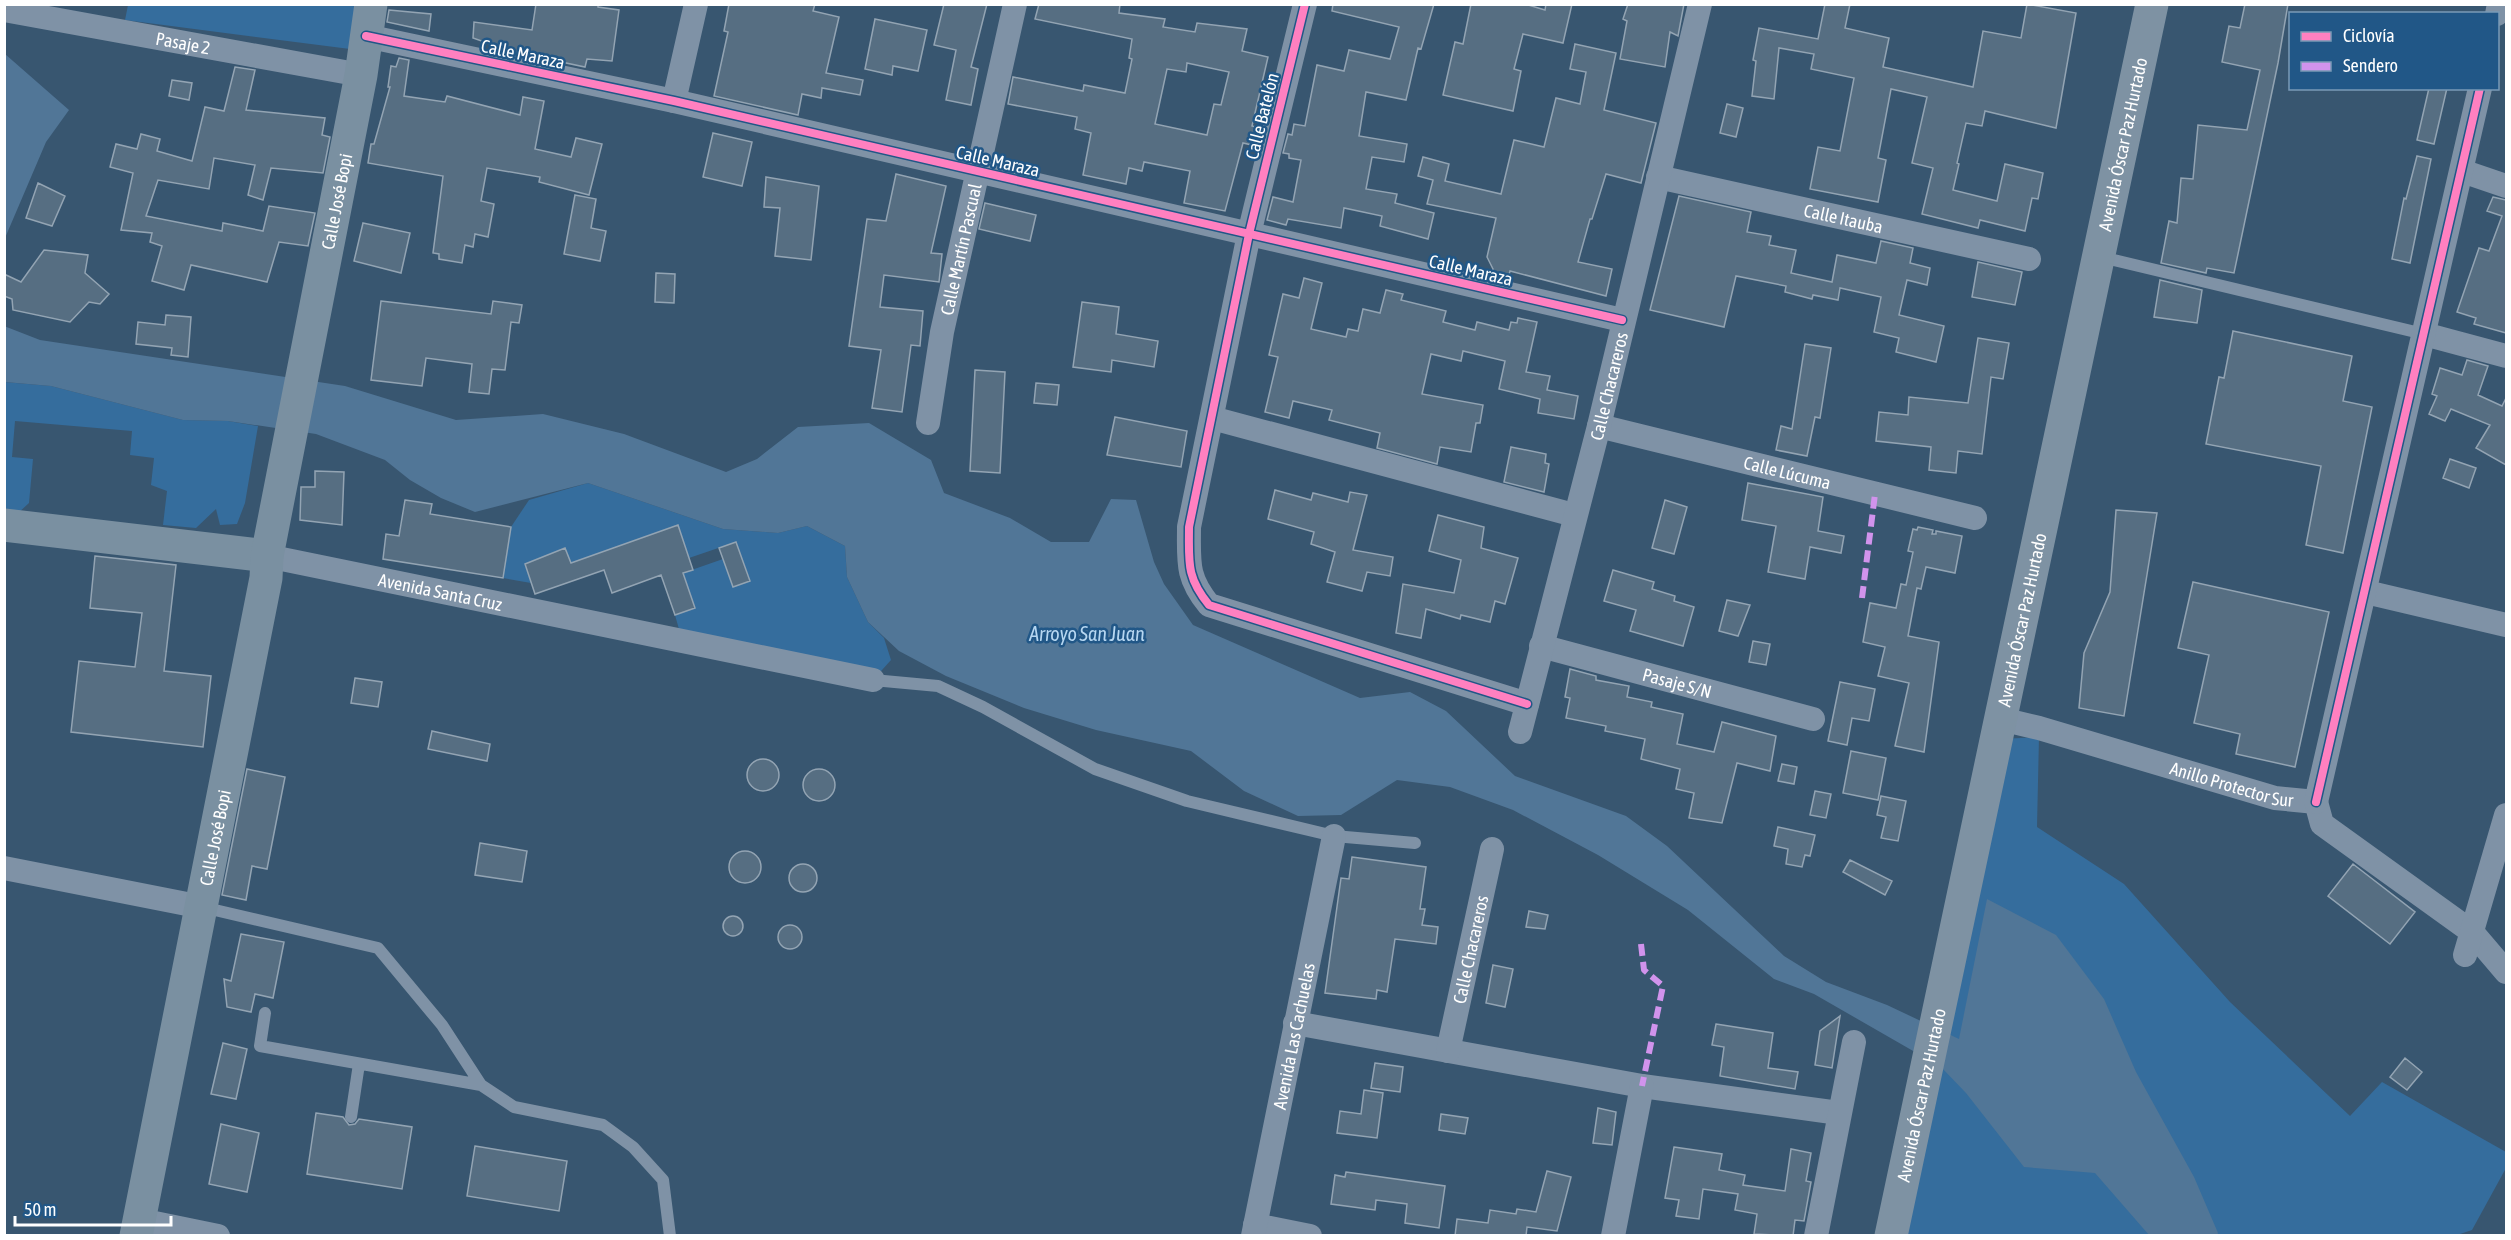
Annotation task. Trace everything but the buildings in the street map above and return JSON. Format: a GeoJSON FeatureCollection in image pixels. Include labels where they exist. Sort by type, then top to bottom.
{"type":"FeatureCollection","features":[{"type":"Feature","properties":{"kind":"main road","name":"Avenida Óscar Paz Hurtado"},"geometry":{"type":"LineString","coordinates":[[1891,1236],[2152,4]]}},
{"type":"Feature","properties":{"kind":"main road","name":"Calle José Bopi"},"geometry":{"type":"LineString","coordinates":[[138,1228],[266,579],[267,556],[361,75],[368,20]]}},
{"type":"Feature","properties":{"kind":"main road","name":"Avenida Santa Cruz"},"geometry":{"type":"LineString","coordinates":[[4,525],[267,556]]}},
{"type":"Feature","properties":{"kind":"street"},"geometry":{"type":"LineString","coordinates":[[674,101],[696,4]]}},
{"type":"Feature","properties":{"kind":"street","name":"Calle Martín Pascual"},"geometry":{"type":"LineString","coordinates":[[927,423],[942,332],[1015,4]]}},
{"type":"Feature","properties":{"kind":"street","name":"Calle Batelón"},"geometry":{"type":"LineString","coordinates":[[1305,4],[1249,234],[1189,527],[1188,570],[1196,589],[1209,605],[1527,704]]}},
{"type":"Feature","properties":{"kind":"street","name":"Calle Chacareros"},"geometry":{"type":"LineString","coordinates":[[1520,732],[1574,515],[1599,426],[1622,320],[1700,4]]}},
{"type":"Feature","properties":{"kind":"street","name":"Pasaje 2"},"geometry":{"type":"LineString","coordinates":[[4,10],[361,75]]}},
{"type":"Feature","properties":{"kind":"street","name":"Calle Maraza"},"geometry":{"type":"LineString","coordinates":[[368,20],[674,101],[1622,320]]}},
{"type":"Feature","properties":{"kind":"street"},"geometry":{"type":"LineString","coordinates":[[2316,802],[2480,90]]}},
{"type":"Feature","properties":{"kind":"street"},"geometry":{"type":"LineString","coordinates":[[2462,171],[2506,186]]}},
{"type":"Feature","properties":{"kind":"street","name":"Calle Itauba"},"geometry":{"type":"LineString","coordinates":[[1658,177],[2029,259]]}},
{"type":"Feature","properties":{"kind":"street"},"geometry":{"type":"LineString","coordinates":[[2424,334],[2506,356]]}},
{"type":"Feature","properties":{"kind":"street"},"geometry":{"type":"LineString","coordinates":[[1212,418],[1574,515]]}},
{"type":"Feature","properties":{"kind":"street","name":"Calle Lúcuma"},"geometry":{"type":"LineString","coordinates":[[1599,426],[1975,518]]}},
{"type":"Feature","properties":{"kind":"street","name":"Avenida Santa Cruz"},"geometry":{"type":"LineString","coordinates":[[267,556],[873,680]]}},
{"type":"Feature","properties":{"kind":"street"},"geometry":{"type":"LineString","coordinates":[[2366,592],[2506,625]]}},
{"type":"Feature","properties":{"kind":"street","name":"Pasaje S/N"},"geometry":{"type":"LineString","coordinates":[[1541,646],[1813,720]]}},
{"type":"Feature","properties":{"kind":"street","name":"Anillo Protector Sur"},"geometry":{"type":"LineString","coordinates":[[2001,719],[2039,728],[2275,798],[2316,802],[2322,824],[2506,972]]}},
{"type":"Feature","properties":{"kind":"street"},"geometry":{"type":"LineString","coordinates":[[2469,944],[2506,815]]}},
{"type":"Feature","properties":{"kind":"street","name":"Avenida Las Cachuelas"},"geometry":{"type":"LineString","coordinates":[[1254,1230],[1334,836]]}},
{"type":"Feature","properties":{"kind":"street","name":"Calle Chacareros"},"geometry":{"type":"LineString","coordinates":[[1448,1050],[1492,849]]}},
{"type":"Feature","properties":{"kind":"street"},"geometry":{"type":"LineString","coordinates":[[4,868],[202,907]]}},
{"type":"Feature","properties":{"kind":"street"},"geometry":{"type":"LineString","coordinates":[[1295,1023],[1642,1086],[1839,1113]]}},
{"type":"Feature","properties":{"kind":"street"},"geometry":{"type":"LineString","coordinates":[[1816,1236],[1854,1042]]}},
{"type":"Feature","properties":{"kind":"street"},"geometry":{"type":"LineString","coordinates":[[1612,1236],[1642,1086]]}},
{"type":"Feature","properties":{"kind":"street"},"geometry":{"type":"LineString","coordinates":[[138,1228],[219,1236]]}},
{"type":"Feature","properties":{"kind":"street"},"geometry":{"type":"LineString","coordinates":[[1254,1230],[1310,1236]]}},
{"type":"Feature","properties":{"kind":"lane"},"geometry":{"type":"LineString","coordinates":[[2097,256],[2424,334]]}},
{"type":"Feature","properties":{"kind":"lane"},"geometry":{"type":"LineString","coordinates":[[873,680],[938,686],[983,706],[1095,769],[1187,801],[1334,836],[1415,843]]}},
{"type":"Feature","properties":{"kind":"lane"},"geometry":{"type":"LineString","coordinates":[[202,907],[378,948],[442,1024],[481,1085],[514,1107],[603,1125],[633,1147],[663,1180],[670,1236]]}},
{"type":"Feature","properties":{"kind":"lane"},"geometry":{"type":"LineString","coordinates":[[265,1013],[260,1046],[481,1085]]}},
{"type":"Feature","properties":{"kind":"lane"},"geometry":{"type":"LineString","coordinates":[[351,1117],[359,1064]]}},
{"type":"Feature","properties":{"kind":"shaded area"},"geometry":{"type":"Polygon","coordinates":[[[128,5],[356,5],[350,49],[125,20],[128,5]]]}},
{"type":"Feature","properties":{"kind":"shaded area"},"geometry":{"type":"Polygon","coordinates":[[[4,382],[51,386],[183,420],[228,421],[258,426],[245,503],[237,524],[220,525],[216,509],[196,528],[163,525],[167,491],[151,485],[154,458],[130,455],[132,431],[15,421],[12,457],[33,459],[29,503],[17,514],[5,508],[4,382]]]}},
{"type":"Feature","properties":{"kind":"shaded area"},"geometry":{"type":"Polygon","coordinates":[[[588,483],[723,529],[778,533],[807,526],[845,546],[847,577],[868,622],[884,638],[891,660],[873,680],[682,640],[675,615],[694,608],[683,573],[723,559],[733,586],[750,580],[736,542],[689,558],[678,525],[571,563],[565,548],[525,564],[531,583],[503,578],[511,527],[529,500],[588,483]]]}},
{"type":"Feature","properties":{"kind":"shaded area"},"geometry":{"type":"Polygon","coordinates":[[[2039,737],[2037,827],[2124,884],[2230,1002],[2350,1116],[2382,1082],[2506,1152],[2506,1168],[2472,1230],[2457,1235],[1907,1236],[2003,739],[2039,737]]]}},
{"type":"Feature","properties":{"kind":"water"},"geometry":{"type":"Polygon","coordinates":[[[5,54],[69,110],[46,142],[5,238],[5,54]]]}},
{"type":"Feature","properties":{"kind":"water","name":"Arroyo San Juan"},"geometry":{"type":"Polygon","coordinates":[[[4,326],[40,340],[345,386],[456,420],[543,414],[624,434],[726,472],[757,459],[798,427],[869,423],[931,460],[944,493],[1010,518],[1051,542],[1089,542],[1111,499],[1136,500],[1154,562],[1164,584],[1193,625],[1360,698],[1410,692],[1446,711],[1515,776],[1626,816],[1667,846],[1784,956],[1826,982],[1887,1005],[1959,1039],[1987,899],[2056,935],[2104,999],[2136,1072],[2194,1177],[2218,1233],[2217,1236],[2149,1235],[2095,1173],[2024,1167],[1966,1093],[1941,1067],[1814,994],[1774,979],[1688,910],[1598,855],[1513,810],[1450,787],[1397,780],[1341,815],[1298,816],[1244,791],[1191,751],[1096,730],[1024,708],[946,676],[899,651],[868,622],[847,577],[845,546],[807,526],[778,533],[723,529],[588,483],[475,512],[441,498],[410,480],[385,460],[316,434],[228,421],[183,420],[51,386],[5,382],[4,326]]]}},
{"type":"Feature","properties":{"kind":"marked path"},"geometry":{"type":"LineString","coordinates":[[1862,598],[1875,494]]}},
{"type":"Feature","properties":{"kind":"marked path"},"geometry":{"type":"LineString","coordinates":[[1641,944],[1644,970],[1663,986],[1642,1086]]}},
{"type":"Feature","properties":{"kind":"cycle path"},"geometry":{"type":"LineString","coordinates":[[1305,4],[1249,234],[1189,527],[1190,569],[1196,586],[1209,605],[1527,704]]}},
{"type":"Feature","properties":{"kind":"cycle path"},"geometry":{"type":"LineString","coordinates":[[366,36],[674,101],[1622,320]]}},
{"type":"Feature","properties":{"kind":"cycle path"},"geometry":{"type":"LineString","coordinates":[[2316,802],[2480,90]]}}]}
